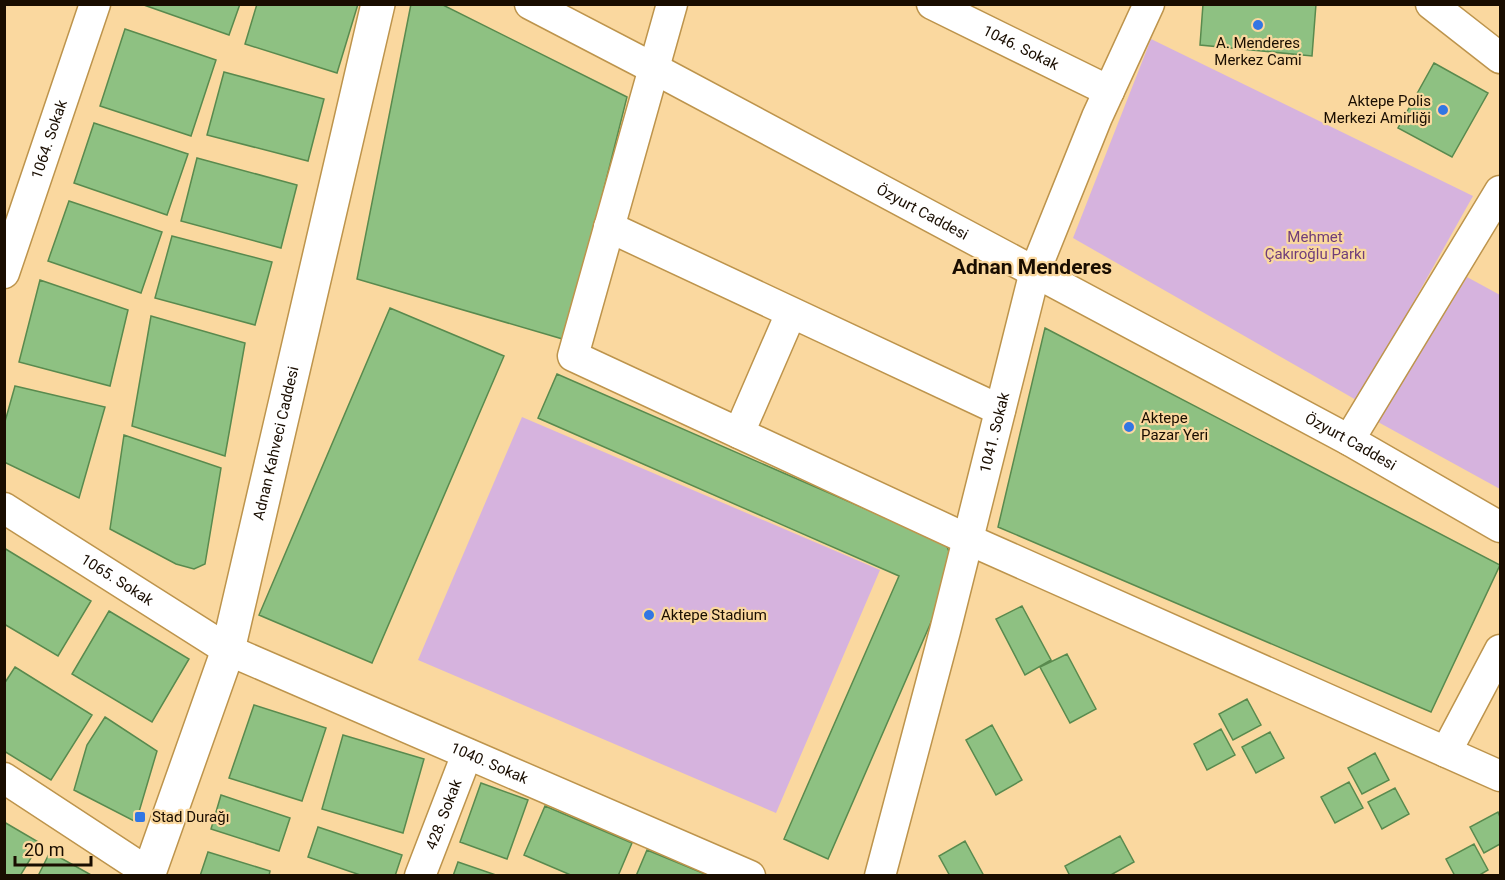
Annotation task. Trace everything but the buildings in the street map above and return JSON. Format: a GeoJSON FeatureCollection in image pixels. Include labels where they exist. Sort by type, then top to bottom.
{"type":"FeatureCollection","features":[{"type":"Feature","properties":{"kind":"street","name":"1064. Sokak"},"geometry":{"type":"LineString","coordinates":[[4,273],[95,4]]}},
{"type":"Feature","properties":{"kind":"street","name":"Adnan Kahveci Caddesi"},"geometry":{"type":"LineString","coordinates":[[149,874],[228,650],[378,4]]}},
{"type":"Feature","properties":{"kind":"street","name":"Özyurt Caddesi"},"geometry":{"type":"LineString","coordinates":[[530,4],[1035,271],[1348,440],[1500,527]]}},
{"type":"Feature","properties":{"kind":"street"},"geometry":{"type":"LineString","coordinates":[[672,4],[573,356],[968,539],[1500,776]]}},
{"type":"Feature","properties":{"kind":"street","name":"1046. Sokak"},"geometry":{"type":"LineString","coordinates":[[932,4],[1110,91]]}},
{"type":"Feature","properties":{"kind":"street","name":"1041. Sokak"},"geometry":{"type":"LineString","coordinates":[[880,876],[1035,271],[1149,4]]}},
{"type":"Feature","properties":{"kind":"street"},"geometry":{"type":"LineString","coordinates":[[1431,4],[1500,58]]}},
{"type":"Feature","properties":{"kind":"street"},"geometry":{"type":"LineString","coordinates":[[1348,440],[1500,191]]}},
{"type":"Feature","properties":{"kind":"street"},"geometry":{"type":"LineString","coordinates":[[609,227],[1000,410]]}},
{"type":"Feature","properties":{"kind":"street"},"geometry":{"type":"LineString","coordinates":[[739,433],[791,313]]}},
{"type":"Feature","properties":{"kind":"street","name":"1065. Sokak"},"geometry":{"type":"LineString","coordinates":[[4,508],[228,650]]}},
{"type":"Feature","properties":{"kind":"street","name":"1040. Sokak"},"geometry":{"type":"LineString","coordinates":[[228,650],[750,876]]}},
{"type":"Feature","properties":{"kind":"street"},"geometry":{"type":"LineString","coordinates":[[1446,752],[1500,650]]}},
{"type":"Feature","properties":{"kind":"street","name":"428. Sokak"},"geometry":{"type":"LineString","coordinates":[[420,876],[467,754]]}},
{"type":"Feature","properties":{"kind":"street"},"geometry":{"type":"LineString","coordinates":[[4,778],[149,874]]}},
{"type":"Feature","properties":{"kind":"green space","name":"Mehmet Çakıroğlu Parkı"},"geometry":{"type":"Polygon","coordinates":[[[1151,39],[1473,196],[1358,401],[1073,238],[1151,39]]]}},
{"type":"Feature","properties":{"kind":"green space"},"geometry":{"type":"Polygon","coordinates":[[[1467,277],[1500,295],[1500,489],[1378,422],[1467,277]]]}},
{"type":"Feature","properties":{"kind":"green space","name":"Aktepe Stadium"},"geometry":{"type":"Polygon","coordinates":[[[522,417],[880,570],[776,813],[418,660],[522,417]]]}},
{"type":"Feature","properties":{"kind":"place","name":"A. Menderes Merkez Cami"},"geometry":{"type":"Point","coordinates":[1258,25]}},
{"type":"Feature","properties":{"kind":"place","name":"Aktepe Polis Merkezi Amirliği"},"geometry":{"type":"Point","coordinates":[1443,110]}},
{"type":"Feature","properties":{"kind":"place","name":"Aktepe Pazar Yeri"},"geometry":{"type":"Point","coordinates":[1129,427]}},
{"type":"Feature","properties":{"kind":"place","name":"Aktepe Stadium"},"geometry":{"type":"Point","coordinates":[649,615]}},
{"type":"Feature","properties":{"kind":"place","name":"Stad Durağı"},"geometry":{"type":"Point","coordinates":[140,817]}},
{"type":"Feature","properties":{"kind":"district","name":"Adnan Menderes"},"geometry":{"type":"Point","coordinates":[1032,267]}}]}
